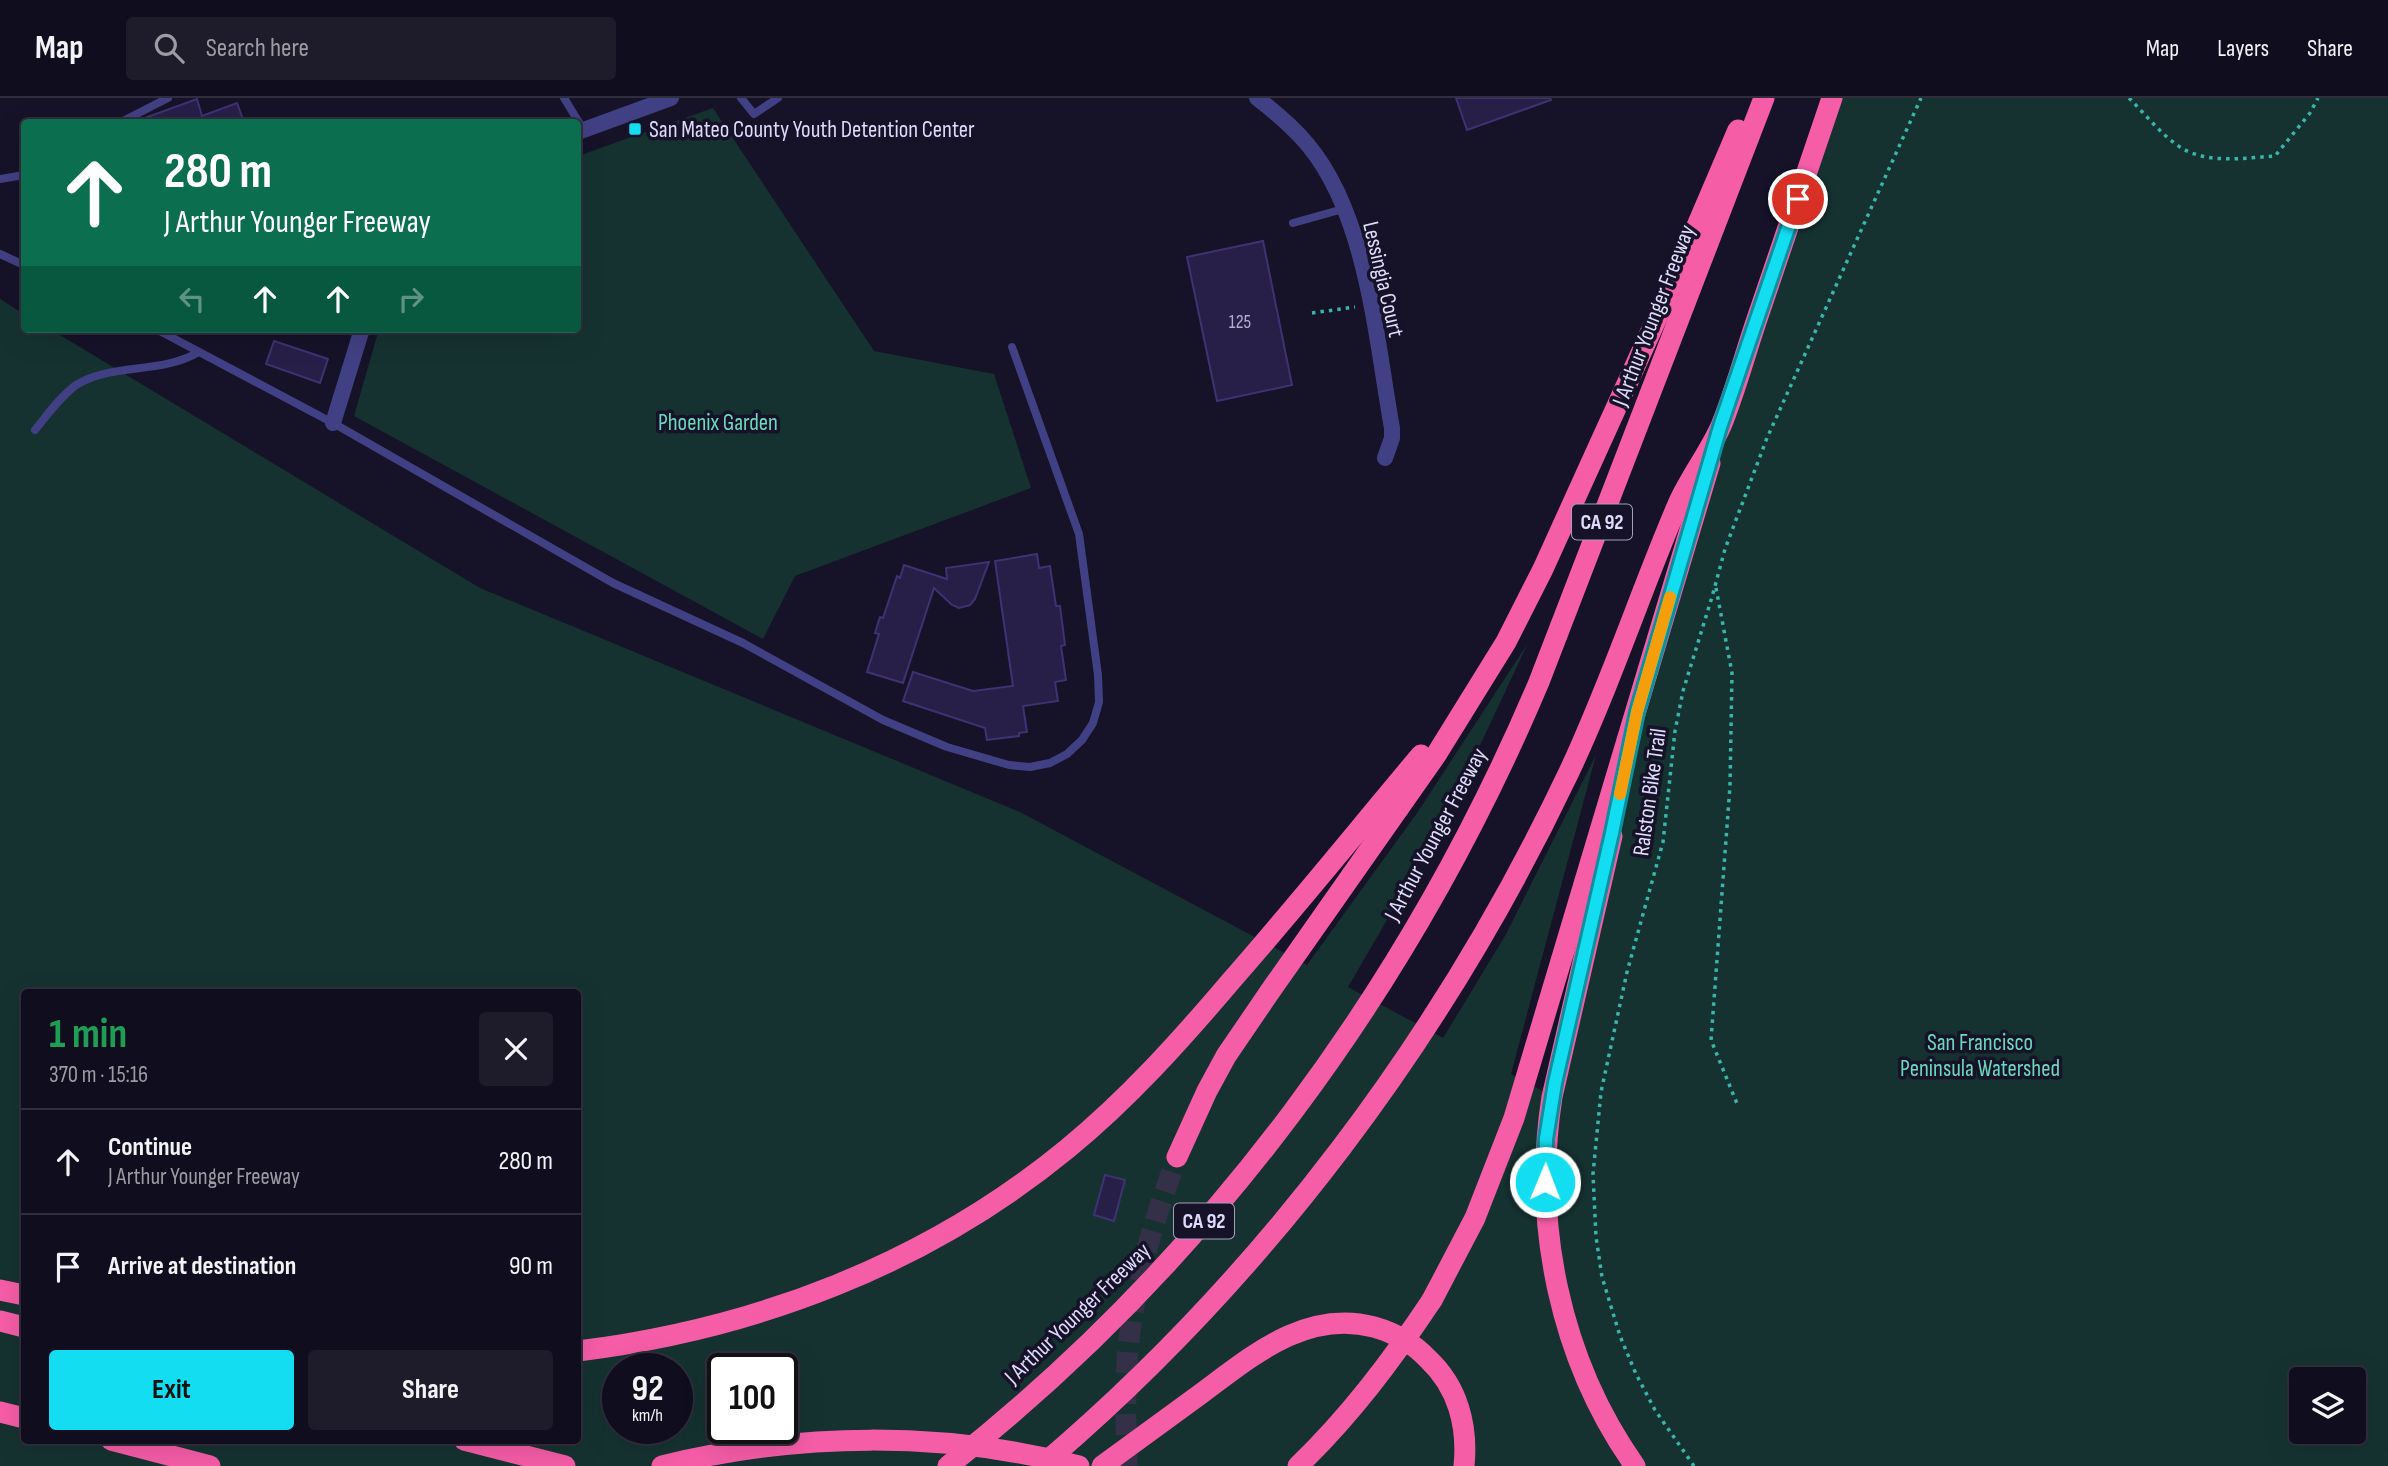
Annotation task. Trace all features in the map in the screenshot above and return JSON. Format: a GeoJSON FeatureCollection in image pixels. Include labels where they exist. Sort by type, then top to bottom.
{"type":"FeatureCollection","features":[{"type":"Feature","properties":{"kind":"highway"},"geometry":{"type":"LineString","coordinates":[[1177,1157],[1207,1091],[1233,1045],[1436,755],[1485,678],[1537,582],[1670,289],[1747,107],[1755,98]]}},
{"type":"Feature","properties":{"kind":"highway","name":"J Arthur Younger Freeway"},"geometry":{"type":"LineString","coordinates":[[948,1466],[1085,1346],[1198,1228],[1308,1093],[1370,1003],[1412,935],[1471,828],[1524,718],[1570,606],[1765,98]]}},
{"type":"Feature","properties":{"kind":"highway","name":"CA 92"},"geometry":{"type":"LineString","coordinates":[[1041,1466],[1153,1364],[1264,1244],[1341,1148],[1428,1023],[1498,908],[1557,798],[1605,692],[1680,500],[1720,427],[1832,98]]}},
{"type":"Feature","properties":{"kind":"highway"},"geometry":{"type":"LineString","coordinates":[[1298,1466],[1371,1386],[1432,1300],[1462,1246],[1502,1154],[1637,712],[1720,427]]}},
{"type":"Feature","properties":{"kind":"highway"},"geometry":{"type":"LineString","coordinates":[[581,1351],[684,1334],[740,1320],[793,1302],[900,1258],[958,1226],[1020,1185],[1087,1132],[1171,1050],[1262,946],[1485,678]]}},
{"type":"Feature","properties":{"kind":"highway"},"geometry":{"type":"LineString","coordinates":[[1635,1466],[1592,1391],[1566,1320],[1550,1245],[1545,1162],[1555,1078],[1637,712]]}},
{"type":"Feature","properties":{"kind":"highway"},"geometry":{"type":"LineString","coordinates":[[0,1290],[21,1294]]}},
{"type":"Feature","properties":{"kind":"highway"},"geometry":{"type":"LineString","coordinates":[[0,1321],[21,1326]]}},
{"type":"Feature","properties":{"kind":"highway"},"geometry":{"type":"LineString","coordinates":[[1102,1466],[1271,1345],[1306,1328],[1341,1323],[1365,1325],[1390,1332],[1412,1344],[1432,1362],[1449,1384],[1459,1406],[1465,1441],[1464,1466]]}},
{"type":"Feature","properties":{"kind":"highway"},"geometry":{"type":"LineString","coordinates":[[0,1412],[21,1417]]}},
{"type":"Feature","properties":{"kind":"highway"},"geometry":{"type":"LineString","coordinates":[[663,1466],[763,1447],[860,1440],[919,1441],[974,1446],[1079,1466]]}},
{"type":"Feature","properties":{"kind":"highway"},"geometry":{"type":"LineString","coordinates":[[126,1444],[210,1466]]}},
{"type":"Feature","properties":{"kind":"highway"},"geometry":{"type":"LineString","coordinates":[[480,1444],[565,1466]]}},
{"type":"Feature","properties":{"kind":"street"},"geometry":{"type":"LineString","coordinates":[[581,130],[671,98]]}},
{"type":"Feature","properties":{"kind":"street","name":"Lessingia Court"},"geometry":{"type":"LineString","coordinates":[[1257,98],[1309,146],[1328,175],[1360,256],[1392,428],[1392,438],[1385,458]]}},
{"type":"Feature","properties":{"kind":"street"},"geometry":{"type":"LineString","coordinates":[[332,424],[361,333]]}},
{"type":"Feature","properties":{"kind":"lane"},"geometry":{"type":"LineString","coordinates":[[127,119],[168,98]]}},
{"type":"Feature","properties":{"kind":"lane"},"geometry":{"type":"LineString","coordinates":[[564,98],[574,119]]}},
{"type":"Feature","properties":{"kind":"lane"},"geometry":{"type":"LineString","coordinates":[[741,98],[754,114],[778,98]]}},
{"type":"Feature","properties":{"kind":"lane"},"geometry":{"type":"LineString","coordinates":[[0,179],[21,176]]}},
{"type":"Feature","properties":{"kind":"lane"},"geometry":{"type":"LineString","coordinates":[[1293,223],[1343,209]]}},
{"type":"Feature","properties":{"kind":"lane"},"geometry":{"type":"LineString","coordinates":[[0,254],[21,264]]}},
{"type":"Feature","properties":{"kind":"lane"},"geometry":{"type":"LineString","coordinates":[[163,333],[332,424],[614,583],[743,643],[883,720],[947,747],[1009,765],[1030,767],[1050,763],[1067,754],[1082,740],[1093,723],[1099,702],[1098,675],[1079,534],[1012,347]]}},
{"type":"Feature","properties":{"kind":"lane"},"geometry":{"type":"LineString","coordinates":[[35,430],[64,395],[91,378],[178,362],[197,353]]}},
{"type":"Feature","properties":{"kind":"path","name":"Ralston Bike Trail"},"geometry":{"type":"LineString","coordinates":[[1694,1466],[1655,1410],[1636,1374],[1620,1336],[1599,1256],[1593,1174],[1597,1123],[1608,1052],[1632,952],[1663,842],[1675,732],[1683,691],[1725,549],[1761,452],[1921,98]]}},
{"type":"Feature","properties":{"kind":"path"},"geometry":{"type":"LineString","coordinates":[[2129,98],[2177,145],[2195,154],[2234,159],[2275,156],[2310,113],[2318,98]]}},
{"type":"Feature","properties":{"kind":"path"},"geometry":{"type":"LineString","coordinates":[[1312,313],[1358,307]]}},
{"type":"Feature","properties":{"kind":"path"},"geometry":{"type":"LineString","coordinates":[[1717,579],[1717,596],[1732,673],[1730,786],[1710,1040],[1738,1107]]}},
{"type":"Feature","properties":{"kind":"green space","name":"San Francisco Peninsula Watershed"},"geometry":{"type":"Polygon","coordinates":[[[1832,98],[2388,98],[2388,1466],[0,1466],[0,299],[21,312],[21,333],[57,333],[480,588],[1020,812],[1307,965],[1417,813],[1528,643],[1445,820],[1348,987],[1443,1038],[1505,936],[1596,755],[1511,1074],[1552,1096],[1637,712],[1652,657],[1832,98]]]}},
{"type":"Feature","properties":{"kind":"green space","name":"Phoenix Garden"},"geometry":{"type":"Polygon","coordinates":[[[713,108],[874,351],[994,374],[1031,488],[795,576],[763,639],[354,416],[378,333],[581,333],[581,155],[713,108]]]}},
{"type":"Feature","properties":{"kind":"building"},"geometry":{"type":"Polygon","coordinates":[[[1456,98],[1550,98],[1551,100],[1467,130],[1456,98]]]}},
{"type":"Feature","properties":{"kind":"building"},"geometry":{"type":"Polygon","coordinates":[[[197,99],[202,116],[237,103],[243,119],[142,119],[197,99]]]}},
{"type":"Feature","properties":{"kind":"building"},"geometry":{"type":"Polygon","coordinates":[[[1263,241],[1292,385],[1217,401],[1187,257],[1263,241]]]}},
{"type":"Feature","properties":{"kind":"building"},"geometry":{"type":"Polygon","coordinates":[[[274,341],[328,359],[320,383],[266,364],[274,341]]]}},
{"type":"Feature","properties":{"kind":"building"},"geometry":{"type":"Polygon","coordinates":[[[1037,554],[1039,568],[1050,566],[1056,606],[1060,606],[1065,645],[1061,646],[1066,680],[1055,682],[1058,701],[1023,706],[1027,732],[1019,733],[1019,736],[987,740],[985,728],[903,701],[913,672],[973,691],[1013,686],[995,561],[1037,554]]]}},
{"type":"Feature","properties":{"kind":"building"},"geometry":{"type":"Polygon","coordinates":[[[989,562],[975,599],[970,605],[959,608],[952,605],[934,588],[903,683],[867,672],[879,634],[875,633],[880,617],[883,618],[897,576],[900,578],[904,565],[947,579],[946,568],[989,562]]]}},
{"type":"Feature","properties":{"kind":"building"},"geometry":{"type":"Polygon","coordinates":[[[1105,1175],[1125,1180],[1114,1221],[1094,1215],[1105,1175]]]}},
{"type":"Feature","properties":{"kind":"tunnel"},"geometry":{"type":"LineString","coordinates":[[1127,1466],[1126,1382],[1133,1309],[1149,1243],[1177,1157]]}},
{"type":"Feature","properties":{"kind":"slow traffic"},"geometry":{"type":"LineString","coordinates":[[1620,794],[1637,712],[1670,597]]}},
{"type":"Feature","properties":{"kind":"place","name":"San Mateo County Youth Detention Center"},"geometry":{"type":"Point","coordinates":[635,129]}},
{"type":"Feature","properties":{"kind":"route"},"geometry":{"type":"LineString","coordinates":[[1545,1182],[1546,1139],[1555,1083],[1637,712],[1720,427],[1798,199]]}}]}
